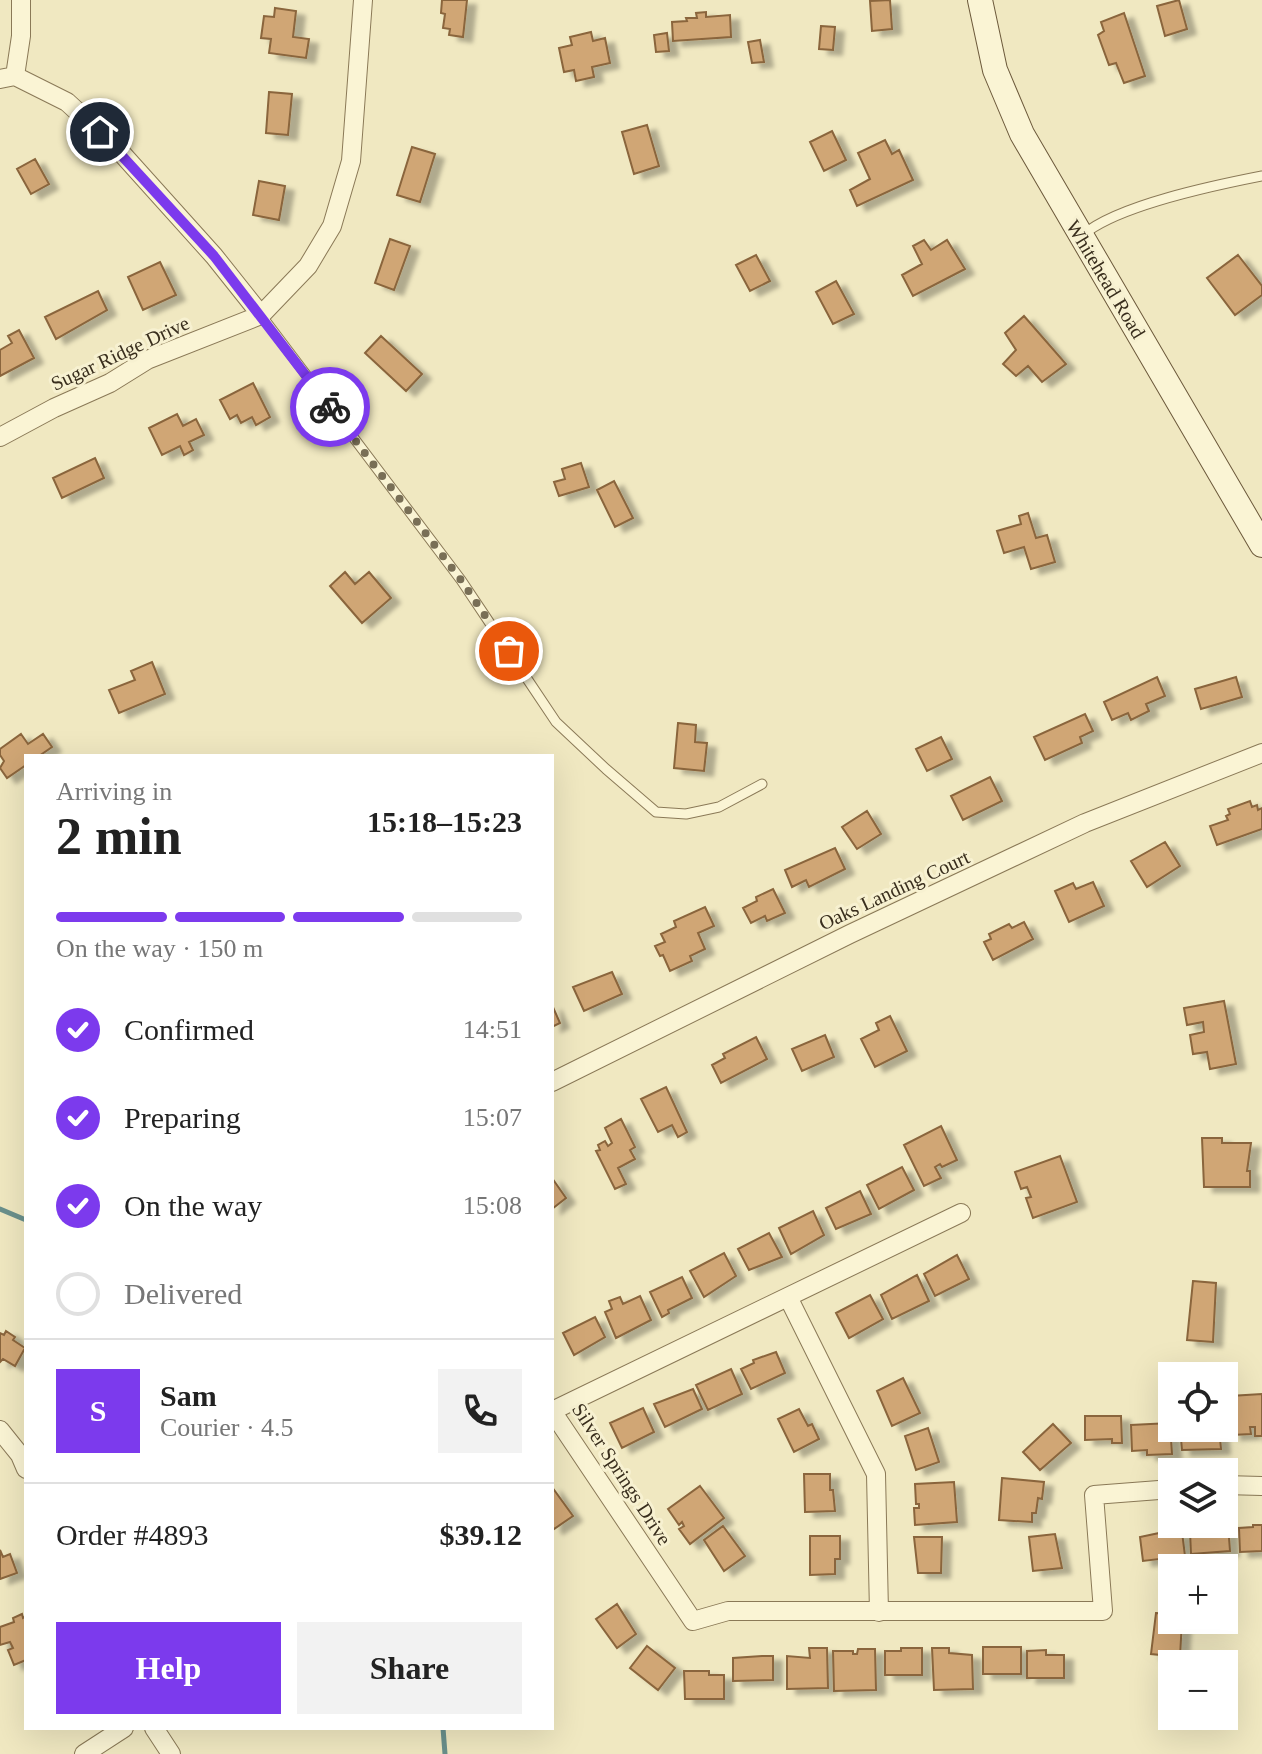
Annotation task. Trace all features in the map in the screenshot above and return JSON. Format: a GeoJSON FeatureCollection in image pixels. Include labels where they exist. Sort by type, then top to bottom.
{"type":"FeatureCollection","features":[{"type":"Feature","properties":{"kind":"street"},"geometry":{"type":"LineString","coordinates":[[21,0],[21,36],[8,78],[67,102],[116,147],[214,256],[261,315],[308,266],[332,226],[351,161],[363,0]]}},
{"type":"Feature","properties":{"kind":"street","name":"Whitehead Road"},"geometry":{"type":"LineString","coordinates":[[980,0],[989,45],[1005,96],[1022,134],[1262,545]]}},
{"type":"Feature","properties":{"kind":"street","name":"Sugar Ridge Drive"},"geometry":{"type":"LineString","coordinates":[[0,437],[110,383],[147,360],[261,315]]}},
{"type":"Feature","properties":{"kind":"street","name":"Oaks Landing Court"},"geometry":{"type":"LineString","coordinates":[[554,1081],[850,934],[1075,828],[1262,753]]}},
{"type":"Feature","properties":{"kind":"street","name":"Silver Springs Drive"},"geometry":{"type":"LineString","coordinates":[[554,1410],[961,1213]]}},
{"type":"Feature","properties":{"kind":"street"},"geometry":{"type":"LineString","coordinates":[[788,1297],[876,1474],[879,1612]]}},
{"type":"Feature","properties":{"kind":"street","name":"Silver Springs Drive"},"geometry":{"type":"LineString","coordinates":[[554,1414],[693,1621],[728,1611],[1103,1611],[1094,1495],[1158,1490]]}},
{"type":"Feature","properties":{"kind":"street"},"geometry":{"type":"LineString","coordinates":[[0,1430],[24,1464]]}},
{"type":"Feature","properties":{"kind":"street"},"geometry":{"type":"LineString","coordinates":[[1238,1485],[1262,1486]]}},
{"type":"Feature","properties":{"kind":"street"},"geometry":{"type":"LineString","coordinates":[[84,1754],[121,1730]]}},
{"type":"Feature","properties":{"kind":"street"},"geometry":{"type":"LineString","coordinates":[[155,1730],[171,1754]]}},
{"type":"Feature","properties":{"kind":"lane"},"geometry":{"type":"LineString","coordinates":[[1080,237],[1119,215],[1207,187],[1262,176]]}},
{"type":"Feature","properties":{"kind":"lane"},"geometry":{"type":"LineString","coordinates":[[261,315],[461,580],[556,722],[606,769],[656,812],[686,814],[719,807],[762,784]]}},
{"type":"Feature","properties":{"kind":"building"},"geometry":{"type":"Polygon","coordinates":[[[442,0],[467,0],[463,37],[449,35],[450,29],[443,28],[445,14],[441,13],[442,0]]]}},
{"type":"Feature","properties":{"kind":"building"},"geometry":{"type":"Polygon","coordinates":[[[890,0],[892,29],[872,31],[870,1],[890,0]]]}},
{"type":"Feature","properties":{"kind":"building"},"geometry":{"type":"Polygon","coordinates":[[[1179,0],[1187,29],[1165,36],[1157,6],[1179,0]]]}},
{"type":"Feature","properties":{"kind":"building"},"geometry":{"type":"Polygon","coordinates":[[[275,8],[296,11],[293,37],[309,39],[306,58],[269,53],[271,39],[261,38],[264,16],[274,17],[275,8]]]}},
{"type":"Feature","properties":{"kind":"building"},"geometry":{"type":"Polygon","coordinates":[[[706,12],[706,17],[730,15],[731,37],[673,41],[672,22],[687,21],[686,18],[697,18],[696,13],[706,12]]]}},
{"type":"Feature","properties":{"kind":"building"},"geometry":{"type":"Polygon","coordinates":[[[1124,13],[1145,76],[1124,83],[1116,63],[1109,65],[1098,35],[1104,31],[1101,22],[1124,13]]]}},
{"type":"Feature","properties":{"kind":"building"},"geometry":{"type":"Polygon","coordinates":[[[821,26],[835,27],[833,50],[819,49],[821,26]]]}},
{"type":"Feature","properties":{"kind":"building"},"geometry":{"type":"Polygon","coordinates":[[[591,32],[593,41],[605,38],[610,63],[592,67],[594,77],[576,81],[574,70],[564,72],[559,48],[572,45],[570,37],[591,32]]]}},
{"type":"Feature","properties":{"kind":"building"},"geometry":{"type":"Polygon","coordinates":[[[667,33],[669,51],[656,52],[654,35],[667,33]]]}},
{"type":"Feature","properties":{"kind":"building"},"geometry":{"type":"Polygon","coordinates":[[[760,40],[764,62],[752,63],[748,42],[760,40]]]}},
{"type":"Feature","properties":{"kind":"building"},"geometry":{"type":"Polygon","coordinates":[[[269,92],[292,94],[288,135],[266,133],[269,92]]]}},
{"type":"Feature","properties":{"kind":"building"},"geometry":{"type":"Polygon","coordinates":[[[647,125],[659,166],[634,174],[622,132],[647,125]]]}},
{"type":"Feature","properties":{"kind":"building"},"geometry":{"type":"Polygon","coordinates":[[[832,131],[846,160],[824,171],[810,142],[832,131]]]}},
{"type":"Feature","properties":{"kind":"building"},"geometry":{"type":"Polygon","coordinates":[[[885,140],[892,154],[899,150],[913,180],[857,206],[850,190],[870,179],[858,153],[885,140]]]}},
{"type":"Feature","properties":{"kind":"building"},"geometry":{"type":"Polygon","coordinates":[[[412,147],[435,154],[420,202],[397,195],[412,147]]]}},
{"type":"Feature","properties":{"kind":"building"},"geometry":{"type":"Polygon","coordinates":[[[35,159],[49,184],[31,194],[17,169],[35,159]]]}},
{"type":"Feature","properties":{"kind":"building"},"geometry":{"type":"Polygon","coordinates":[[[259,181],[285,186],[279,220],[253,215],[259,181]]]}},
{"type":"Feature","properties":{"kind":"building"},"geometry":{"type":"Polygon","coordinates":[[[390,239],[410,246],[394,290],[375,283],[390,239]]]}},
{"type":"Feature","properties":{"kind":"building"},"geometry":{"type":"Polygon","coordinates":[[[924,240],[931,250],[947,240],[965,269],[913,296],[902,275],[922,264],[913,246],[924,240]]]}},
{"type":"Feature","properties":{"kind":"building"},"geometry":{"type":"Polygon","coordinates":[[[756,255],[770,281],[750,291],[736,265],[756,255]]]}},
{"type":"Feature","properties":{"kind":"building"},"geometry":{"type":"Polygon","coordinates":[[[1238,255],[1262,286],[1262,295],[1235,315],[1207,278],[1238,255]]]}},
{"type":"Feature","properties":{"kind":"building"},"geometry":{"type":"Polygon","coordinates":[[[160,262],[176,295],[143,310],[128,277],[160,262]]]}},
{"type":"Feature","properties":{"kind":"building"},"geometry":{"type":"Polygon","coordinates":[[[836,281],[854,314],[833,324],[816,292],[836,281]]]}},
{"type":"Feature","properties":{"kind":"building"},"geometry":{"type":"Polygon","coordinates":[[[98,291],[107,310],[56,339],[45,317],[98,291]]]}},
{"type":"Feature","properties":{"kind":"building"},"geometry":{"type":"Polygon","coordinates":[[[1024,316],[1066,364],[1042,382],[1028,366],[1016,376],[1003,364],[1016,350],[1005,333],[1024,316]]]}},
{"type":"Feature","properties":{"kind":"building"},"geometry":{"type":"Polygon","coordinates":[[[19,330],[34,358],[0,376],[0,350],[12,343],[8,336],[19,330]]]}},
{"type":"Feature","properties":{"kind":"building"},"geometry":{"type":"Polygon","coordinates":[[[381,336],[422,374],[406,391],[365,353],[381,336]]]}},
{"type":"Feature","properties":{"kind":"building"},"geometry":{"type":"Polygon","coordinates":[[[253,383],[270,417],[256,425],[252,417],[241,423],[237,415],[230,419],[220,400],[253,383]]]}},
{"type":"Feature","properties":{"kind":"building"},"geometry":{"type":"Polygon","coordinates":[[[177,414],[183,426],[196,419],[204,435],[189,442],[193,450],[184,455],[180,446],[162,455],[149,428],[177,414]]]}},
{"type":"Feature","properties":{"kind":"building"},"geometry":{"type":"Polygon","coordinates":[[[95,458],[104,478],[62,498],[53,478],[95,458]]]}},
{"type":"Feature","properties":{"kind":"building"},"geometry":{"type":"Polygon","coordinates":[[[581,463],[589,487],[559,496],[554,482],[565,479],[562,469],[581,463]]]}},
{"type":"Feature","properties":{"kind":"building"},"geometry":{"type":"Polygon","coordinates":[[[614,481],[633,518],[615,527],[597,490],[614,481]]]}},
{"type":"Feature","properties":{"kind":"building"},"geometry":{"type":"Polygon","coordinates":[[[1028,513],[1036,538],[1047,535],[1055,562],[1031,569],[1024,547],[1004,553],[997,531],[1021,524],[1019,516],[1028,513]]]}},
{"type":"Feature","properties":{"kind":"building"},"geometry":{"type":"Polygon","coordinates":[[[345,572],[355,584],[369,572],[391,598],[362,623],[330,586],[345,572]]]}},
{"type":"Feature","properties":{"kind":"building"},"geometry":{"type":"Polygon","coordinates":[[[152,662],[165,694],[119,713],[109,690],[135,680],[131,671],[152,662]]]}},
{"type":"Feature","properties":{"kind":"building"},"geometry":{"type":"Polygon","coordinates":[[[1157,677],[1165,696],[1146,704],[1149,711],[1131,720],[1128,713],[1112,720],[1104,702],[1157,677]]]}},
{"type":"Feature","properties":{"kind":"building"},"geometry":{"type":"Polygon","coordinates":[[[1236,677],[1242,697],[1201,709],[1195,689],[1236,677]]]}},
{"type":"Feature","properties":{"kind":"building"},"geometry":{"type":"Polygon","coordinates":[[[1085,714],[1093,731],[1080,737],[1082,743],[1045,760],[1034,737],[1085,714]]]}},
{"type":"Feature","properties":{"kind":"building"},"geometry":{"type":"Polygon","coordinates":[[[678,723],[696,725],[695,742],[707,743],[704,771],[674,768],[678,723]]]}},
{"type":"Feature","properties":{"kind":"building"},"geometry":{"type":"Polygon","coordinates":[[[21,734],[28,744],[43,734],[52,747],[42,754],[24,754],[24,766],[7,778],[0,768],[4,761],[0,749],[21,734]]]}},
{"type":"Feature","properties":{"kind":"building"},"geometry":{"type":"Polygon","coordinates":[[[941,737],[952,759],[927,771],[916,749],[941,737]]]}},
{"type":"Feature","properties":{"kind":"building"},"geometry":{"type":"Polygon","coordinates":[[[990,777],[1002,801],[963,820],[951,796],[990,777]]]}},
{"type":"Feature","properties":{"kind":"building"},"geometry":{"type":"Polygon","coordinates":[[[1250,801],[1252,807],[1257,805],[1258,810],[1262,808],[1262,829],[1217,845],[1210,826],[1228,820],[1228,809],[1250,801]]]}},
{"type":"Feature","properties":{"kind":"building"},"geometry":{"type":"Polygon","coordinates":[[[867,811],[881,834],[857,849],[842,827],[867,811]]]}},
{"type":"Feature","properties":{"kind":"building"},"geometry":{"type":"Polygon","coordinates":[[[1165,842],[1180,866],[1147,887],[1131,861],[1165,842]]]}},
{"type":"Feature","properties":{"kind":"building"},"geometry":{"type":"Polygon","coordinates":[[[835,848],[845,869],[809,887],[806,880],[792,887],[785,870],[835,848]]]}},
{"type":"Feature","properties":{"kind":"building"},"geometry":{"type":"Polygon","coordinates":[[[1093,882],[1104,906],[1069,922],[1055,891],[1073,883],[1076,889],[1093,882]]]}},
{"type":"Feature","properties":{"kind":"building"},"geometry":{"type":"Polygon","coordinates":[[[773,889],[785,913],[767,921],[765,916],[751,923],[743,908],[773,889]]]}},
{"type":"Feature","properties":{"kind":"building"},"geometry":{"type":"Polygon","coordinates":[[[705,907],[714,926],[698,933],[705,949],[690,956],[692,961],[670,971],[655,946],[665,942],[661,934],[676,927],[674,921],[705,907]]]}},
{"type":"Feature","properties":{"kind":"building"},"geometry":{"type":"Polygon","coordinates":[[[1024,922],[1033,939],[993,960],[984,942],[991,939],[989,934],[1009,924],[1012,928],[1024,922]]]}},
{"type":"Feature","properties":{"kind":"building"},"geometry":{"type":"Polygon","coordinates":[[[612,972],[622,994],[584,1011],[573,987],[612,972]]]}},
{"type":"Feature","properties":{"kind":"building"},"geometry":{"type":"Polygon","coordinates":[[[1224,1001],[1236,1064],[1210,1069],[1207,1052],[1193,1054],[1190,1035],[1204,1032],[1203,1022],[1187,1025],[1184,1008],[1224,1001]]]}},
{"type":"Feature","properties":{"kind":"building"},"geometry":{"type":"Polygon","coordinates":[[[554,1010],[560,1023],[554,1026],[554,1010]]]}},
{"type":"Feature","properties":{"kind":"building"},"geometry":{"type":"Polygon","coordinates":[[[890,1016],[907,1051],[875,1067],[861,1039],[879,1030],[876,1023],[890,1016]]]}},
{"type":"Feature","properties":{"kind":"building"},"geometry":{"type":"Polygon","coordinates":[[[825,1035],[834,1057],[802,1071],[792,1049],[825,1035]]]}},
{"type":"Feature","properties":{"kind":"building"},"geometry":{"type":"Polygon","coordinates":[[[756,1037],[767,1059],[721,1083],[712,1065],[725,1058],[723,1054],[756,1037]]]}},
{"type":"Feature","properties":{"kind":"building"},"geometry":{"type":"Polygon","coordinates":[[[666,1087],[687,1132],[678,1137],[672,1125],[658,1132],[641,1099],[666,1087]]]}},
{"type":"Feature","properties":{"kind":"building"},"geometry":{"type":"Polygon","coordinates":[[[621,1119],[635,1147],[630,1150],[635,1159],[618,1168],[626,1184],[615,1189],[596,1151],[600,1150],[598,1145],[605,1141],[608,1146],[612,1143],[605,1128],[621,1119]]]}},
{"type":"Feature","properties":{"kind":"building"},"geometry":{"type":"Polygon","coordinates":[[[941,1126],[957,1160],[935,1167],[941,1178],[924,1186],[904,1145],[941,1126]]]}},
{"type":"Feature","properties":{"kind":"building"},"geometry":{"type":"Polygon","coordinates":[[[1202,1138],[1222,1138],[1222,1143],[1251,1143],[1247,1171],[1250,1171],[1250,1187],[1204,1187],[1202,1138]]]}},
{"type":"Feature","properties":{"kind":"building"},"geometry":{"type":"Polygon","coordinates":[[[1060,1156],[1077,1202],[1033,1218],[1026,1198],[1031,1197],[1027,1187],[1021,1189],[1015,1172],[1060,1156]]]}},
{"type":"Feature","properties":{"kind":"building"},"geometry":{"type":"Polygon","coordinates":[[[902,1167],[914,1190],[879,1209],[867,1185],[902,1167]]]}},
{"type":"Feature","properties":{"kind":"building"},"geometry":{"type":"Polygon","coordinates":[[[554,1181],[566,1198],[554,1207],[554,1181]]]}},
{"type":"Feature","properties":{"kind":"building"},"geometry":{"type":"Polygon","coordinates":[[[860,1191],[871,1214],[836,1229],[826,1208],[860,1191]]]}},
{"type":"Feature","properties":{"kind":"building"},"geometry":{"type":"Polygon","coordinates":[[[813,1211],[824,1235],[791,1254],[779,1228],[813,1211]]]}},
{"type":"Feature","properties":{"kind":"building"},"geometry":{"type":"Polygon","coordinates":[[[769,1233],[782,1257],[749,1270],[738,1249],[769,1233]]]}},
{"type":"Feature","properties":{"kind":"building"},"geometry":{"type":"Polygon","coordinates":[[[724,1253],[736,1276],[704,1297],[690,1271],[724,1253]]]}},
{"type":"Feature","properties":{"kind":"building"},"geometry":{"type":"Polygon","coordinates":[[[957,1255],[969,1279],[935,1296],[924,1274],[957,1255]]]}},
{"type":"Feature","properties":{"kind":"building"},"geometry":{"type":"Polygon","coordinates":[[[917,1275],[929,1301],[892,1319],[881,1295],[917,1275]]]}},
{"type":"Feature","properties":{"kind":"building"},"geometry":{"type":"Polygon","coordinates":[[[682,1277],[692,1298],[668,1310],[669,1313],[662,1317],[650,1292],[682,1277]]]}},
{"type":"Feature","properties":{"kind":"building"},"geometry":{"type":"Polygon","coordinates":[[[1193,1281],[1216,1283],[1213,1342],[1187,1340],[1193,1281]]]}},
{"type":"Feature","properties":{"kind":"building"},"geometry":{"type":"Polygon","coordinates":[[[870,1295],[883,1319],[849,1338],[836,1313],[870,1295]]]}},
{"type":"Feature","properties":{"kind":"building"},"geometry":{"type":"Polygon","coordinates":[[[640,1296],[651,1320],[616,1338],[605,1312],[612,1309],[609,1301],[620,1297],[623,1304],[640,1296]]]}},
{"type":"Feature","properties":{"kind":"building"},"geometry":{"type":"Polygon","coordinates":[[[595,1317],[605,1337],[574,1355],[563,1333],[595,1317]]]}},
{"type":"Feature","properties":{"kind":"building"},"geometry":{"type":"Polygon","coordinates":[[[6,1331],[24,1347],[15,1366],[3,1359],[0,1362],[0,1333],[4,1335],[6,1331]]]}},
{"type":"Feature","properties":{"kind":"building"},"geometry":{"type":"Polygon","coordinates":[[[776,1352],[785,1373],[751,1389],[741,1369],[754,1363],[753,1360],[776,1352]]]}},
{"type":"Feature","properties":{"kind":"building"},"geometry":{"type":"Polygon","coordinates":[[[731,1369],[742,1394],[708,1410],[696,1385],[731,1369]]]}},
{"type":"Feature","properties":{"kind":"building"},"geometry":{"type":"Polygon","coordinates":[[[903,1378],[920,1413],[892,1426],[877,1391],[903,1378]]]}},
{"type":"Feature","properties":{"kind":"building"},"geometry":{"type":"Polygon","coordinates":[[[693,1389],[702,1409],[665,1427],[654,1404],[693,1389]]]}},
{"type":"Feature","properties":{"kind":"building"},"geometry":{"type":"Polygon","coordinates":[[[1262,1394],[1262,1436],[1255,1436],[1255,1427],[1250,1427],[1251,1434],[1238,1435],[1238,1396],[1262,1394]]]}},
{"type":"Feature","properties":{"kind":"building"},"geometry":{"type":"Polygon","coordinates":[[[643,1408],[654,1432],[622,1448],[610,1423],[643,1408]]]}},
{"type":"Feature","properties":{"kind":"building"},"geometry":{"type":"Polygon","coordinates":[[[799,1409],[808,1426],[812,1424],[819,1439],[794,1452],[778,1419],[799,1409]]]}},
{"type":"Feature","properties":{"kind":"building"},"geometry":{"type":"Polygon","coordinates":[[[1085,1416],[1121,1416],[1122,1443],[1112,1443],[1112,1439],[1085,1440],[1085,1416]]]}},
{"type":"Feature","properties":{"kind":"building"},"geometry":{"type":"Polygon","coordinates":[[[1053,1424],[1071,1443],[1040,1470],[1023,1452],[1053,1424]]]}},
{"type":"Feature","properties":{"kind":"building"},"geometry":{"type":"Polygon","coordinates":[[[1158,1424],[1158,1442],[1171,1442],[1172,1454],[1147,1455],[1147,1450],[1132,1451],[1131,1425],[1158,1424]]]}},
{"type":"Feature","properties":{"kind":"building"},"geometry":{"type":"Polygon","coordinates":[[[928,1428],[939,1462],[916,1470],[905,1436],[928,1428]]]}},
{"type":"Feature","properties":{"kind":"building"},"geometry":{"type":"Polygon","coordinates":[[[1181,1442],[1220,1442],[1221,1449],[1182,1450],[1181,1442]]]}},
{"type":"Feature","properties":{"kind":"building"},"geometry":{"type":"Polygon","coordinates":[[[804,1474],[830,1474],[835,1511],[805,1512],[804,1474]]]}},
{"type":"Feature","properties":{"kind":"building"},"geometry":{"type":"Polygon","coordinates":[[[1002,1478],[1044,1482],[1042,1499],[1038,1498],[1032,1522],[999,1520],[1002,1478]]]}},
{"type":"Feature","properties":{"kind":"building"},"geometry":{"type":"Polygon","coordinates":[[[954,1482],[957,1522],[915,1525],[914,1508],[919,1508],[919,1504],[916,1504],[915,1484],[954,1482]]]}},
{"type":"Feature","properties":{"kind":"building"},"geometry":{"type":"Polygon","coordinates":[[[700,1486],[724,1518],[690,1544],[679,1529],[684,1526],[682,1522],[679,1525],[668,1509],[700,1486]]]}},
{"type":"Feature","properties":{"kind":"building"},"geometry":{"type":"Polygon","coordinates":[[[554,1490],[573,1516],[554,1529],[554,1490]]]}},
{"type":"Feature","properties":{"kind":"building"},"geometry":{"type":"Polygon","coordinates":[[[1262,1525],[1262,1551],[1240,1552],[1239,1528],[1262,1525]]]}},
{"type":"Feature","properties":{"kind":"building"},"geometry":{"type":"Polygon","coordinates":[[[723,1526],[745,1556],[724,1571],[704,1540],[723,1526]]]}},
{"type":"Feature","properties":{"kind":"building"},"geometry":{"type":"Polygon","coordinates":[[[1158,1533],[1158,1538],[1183,1538],[1185,1554],[1158,1554],[1158,1559],[1143,1561],[1140,1537],[1158,1533]]]}},
{"type":"Feature","properties":{"kind":"building"},"geometry":{"type":"Polygon","coordinates":[[[1055,1534],[1062,1568],[1033,1571],[1029,1537],[1055,1534]]]}},
{"type":"Feature","properties":{"kind":"building"},"geometry":{"type":"Polygon","coordinates":[[[810,1536],[840,1536],[840,1559],[835,1559],[835,1574],[810,1575],[810,1536]]]}},
{"type":"Feature","properties":{"kind":"building"},"geometry":{"type":"Polygon","coordinates":[[[914,1537],[942,1537],[941,1573],[918,1573],[914,1537]]]}},
{"type":"Feature","properties":{"kind":"building"},"geometry":{"type":"Polygon","coordinates":[[[1190,1538],[1229,1538],[1230,1551],[1191,1554],[1190,1538]]]}},
{"type":"Feature","properties":{"kind":"building"},"geometry":{"type":"Polygon","coordinates":[[[0,1550],[3,1557],[10,1554],[17,1573],[0,1579],[0,1550]]]}},
{"type":"Feature","properties":{"kind":"building"},"geometry":{"type":"Polygon","coordinates":[[[617,1604],[636,1634],[617,1648],[596,1619],[617,1604]]]}},
{"type":"Feature","properties":{"kind":"building"},"geometry":{"type":"Polygon","coordinates":[[[1158,1613],[1158,1634],[1181,1634],[1180,1650],[1158,1650],[1158,1655],[1151,1654],[1158,1613]]]}},
{"type":"Feature","properties":{"kind":"building"},"geometry":{"type":"Polygon","coordinates":[[[22,1614],[24,1617],[24,1661],[14,1665],[8,1650],[13,1648],[10,1642],[0,1645],[0,1627],[14,1622],[13,1618],[22,1614]]]}},
{"type":"Feature","properties":{"kind":"building"},"geometry":{"type":"Polygon","coordinates":[[[647,1646],[675,1668],[658,1690],[630,1668],[647,1646]]]}},
{"type":"Feature","properties":{"kind":"building"},"geometry":{"type":"Polygon","coordinates":[[[983,1647],[1021,1647],[1021,1674],[983,1674],[983,1647]]]}},
{"type":"Feature","properties":{"kind":"building"},"geometry":{"type":"Polygon","coordinates":[[[809,1648],[827,1648],[828,1688],[787,1689],[787,1656],[810,1658],[809,1648]]]}},
{"type":"Feature","properties":{"kind":"building"},"geometry":{"type":"Polygon","coordinates":[[[901,1648],[922,1648],[922,1675],[885,1675],[885,1651],[901,1651],[901,1648]]]}},
{"type":"Feature","properties":{"kind":"building"},"geometry":{"type":"Polygon","coordinates":[[[932,1648],[949,1648],[949,1653],[972,1655],[973,1689],[934,1690],[932,1648]]]}},
{"type":"Feature","properties":{"kind":"building"},"geometry":{"type":"Polygon","coordinates":[[[858,1649],[875,1649],[876,1690],[834,1691],[833,1651],[853,1651],[857,1654],[858,1649]]]}},
{"type":"Feature","properties":{"kind":"building"},"geometry":{"type":"Polygon","coordinates":[[[1046,1650],[1046,1655],[1064,1655],[1064,1678],[1027,1678],[1027,1651],[1046,1650]]]}},
{"type":"Feature","properties":{"kind":"building"},"geometry":{"type":"Polygon","coordinates":[[[773,1656],[773,1680],[733,1681],[733,1658],[773,1656]]]}},
{"type":"Feature","properties":{"kind":"building"},"geometry":{"type":"Polygon","coordinates":[[[684,1671],[709,1671],[709,1675],[724,1675],[724,1699],[685,1699],[684,1671]]]}},
{"type":"Feature","properties":{"kind":"waterway"},"geometry":{"type":"LineString","coordinates":[[0,1209],[24,1219]]}},
{"type":"Feature","properties":{"kind":"waterway"},"geometry":{"type":"LineString","coordinates":[[443,1730],[445,1754]]}},
{"type":"Feature","properties":{"kind":"way so far"},"geometry":{"type":"LineString","coordinates":[[330,407],[461,580],[509,651]]}},
{"type":"Feature","properties":{"kind":"route"},"geometry":{"type":"LineString","coordinates":[[100,132],[214,256],[330,407]]}}]}
